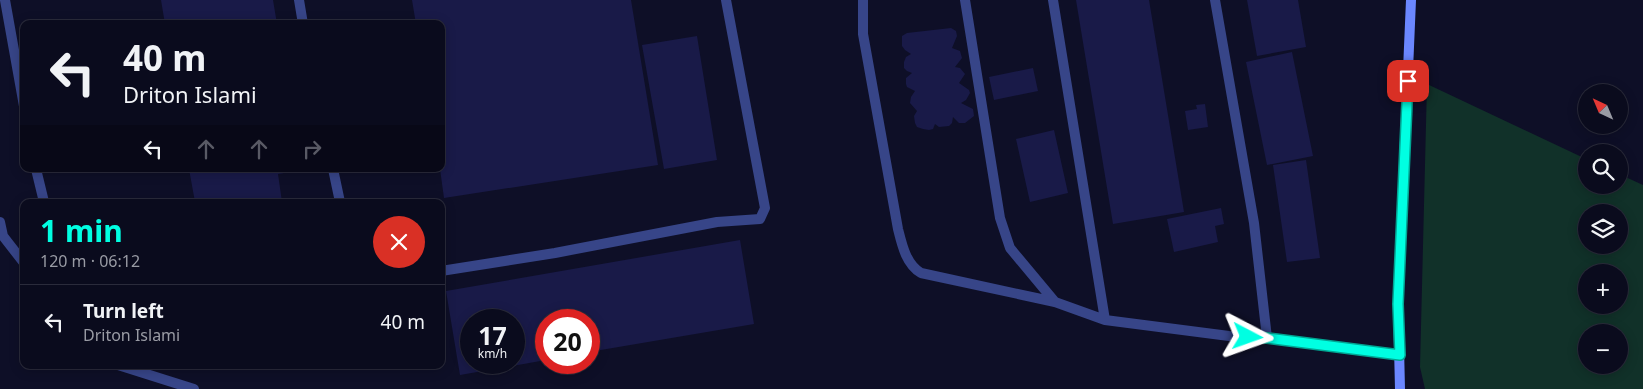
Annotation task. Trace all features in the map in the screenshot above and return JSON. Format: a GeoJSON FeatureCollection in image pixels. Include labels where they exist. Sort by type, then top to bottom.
{"type":"FeatureCollection","features":[{"type":"Feature","properties":{"kind":"street"},"geometry":{"type":"LineString","coordinates":[[5,0],[20,84]]}},
{"type":"Feature","properties":{"kind":"street"},"geometry":{"type":"LineString","coordinates":[[298,0],[302,20]]}},
{"type":"Feature","properties":{"kind":"street"},"geometry":{"type":"LineString","coordinates":[[445,270],[555,254],[717,222],[760,219],[765,208],[726,0]]}},
{"type":"Feature","properties":{"kind":"street"},"geometry":{"type":"LineString","coordinates":[[863,0],[863,34],[898,229],[903,248],[914,269],[921,273],[1055,302],[1105,320],[1400,355]]}},
{"type":"Feature","properties":{"kind":"street"},"geometry":{"type":"LineString","coordinates":[[966,0],[1000,218],[1010,248],[1055,302]]}},
{"type":"Feature","properties":{"kind":"street"},"geometry":{"type":"LineString","coordinates":[[1053,0],[1105,320]]}},
{"type":"Feature","properties":{"kind":"street"},"geometry":{"type":"LineString","coordinates":[[1215,0],[1254,223],[1267,338]]}},
{"type":"Feature","properties":{"kind":"street"},"geometry":{"type":"LineString","coordinates":[[1400,389],[1398,304],[1411,0]]}},
{"type":"Feature","properties":{"kind":"street"},"geometry":{"type":"LineString","coordinates":[[37,172],[43,199]]}},
{"type":"Feature","properties":{"kind":"street"},"geometry":{"type":"LineString","coordinates":[[334,172],[339,199]]}},
{"type":"Feature","properties":{"kind":"street"},"geometry":{"type":"LineString","coordinates":[[0,222],[1,237],[20,258]]}},
{"type":"Feature","properties":{"kind":"street"},"geometry":{"type":"LineString","coordinates":[[131,369],[194,389]]}},
{"type":"Feature","properties":{"kind":"green space"},"geometry":{"type":"Polygon","coordinates":[[[1427,84],[1578,155],[1578,194],[1628,194],[1628,178],[1643,185],[1643,389],[1425,389],[1420,367],[1427,84]]]}},
{"type":"Feature","properties":{"kind":"building"},"geometry":{"type":"Polygon","coordinates":[[[161,0],[273,0],[276,20],[164,20],[161,0]]]}},
{"type":"Feature","properties":{"kind":"building"},"geometry":{"type":"Polygon","coordinates":[[[412,0],[631,0],[658,165],[444,198],[440,172],[445,172],[445,20],[415,20],[412,0]]]}},
{"type":"Feature","properties":{"kind":"building"},"geometry":{"type":"Polygon","coordinates":[[[1076,0],[1149,0],[1184,212],[1113,224],[1076,0]]]}},
{"type":"Feature","properties":{"kind":"building"},"geometry":{"type":"Polygon","coordinates":[[[1247,0],[1298,0],[1306,47],[1257,56],[1247,0]]]}},
{"type":"Feature","properties":{"kind":"building"},"geometry":{"type":"Polygon","coordinates":[[[951,28],[956,31],[957,36],[952,48],[960,51],[962,58],[955,67],[960,68],[965,74],[959,83],[969,90],[970,93],[966,100],[961,103],[973,109],[974,116],[965,123],[959,123],[953,117],[952,123],[949,126],[939,127],[935,124],[933,129],[923,129],[917,127],[915,123],[914,116],[917,111],[910,103],[915,91],[907,87],[906,78],[912,73],[904,68],[904,62],[906,57],[911,54],[902,46],[902,36],[907,33],[951,28]]]}},
{"type":"Feature","properties":{"kind":"building"},"geometry":{"type":"Polygon","coordinates":[[[697,36],[717,160],[664,169],[642,45],[697,36]]]}},
{"type":"Feature","properties":{"kind":"building"},"geometry":{"type":"Polygon","coordinates":[[[1292,52],[1313,156],[1267,165],[1246,62],[1292,52]]]}},
{"type":"Feature","properties":{"kind":"building"},"geometry":{"type":"Polygon","coordinates":[[[1033,68],[1038,91],[994,100],[989,77],[1033,68]]]}},
{"type":"Feature","properties":{"kind":"building"},"geometry":{"type":"Polygon","coordinates":[[[1205,104],[1208,127],[1188,130],[1185,111],[1197,109],[1196,105],[1205,104]]]}},
{"type":"Feature","properties":{"kind":"building"},"geometry":{"type":"Polygon","coordinates":[[[1054,130],[1068,193],[1030,202],[1016,139],[1054,130]]]}},
{"type":"Feature","properties":{"kind":"building"},"geometry":{"type":"Polygon","coordinates":[[[1306,160],[1320,258],[1287,262],[1273,165],[1306,160]]]}},
{"type":"Feature","properties":{"kind":"building"},"geometry":{"type":"Polygon","coordinates":[[[190,172],[290,172],[278,174],[282,199],[194,199],[190,172]]]}},
{"type":"Feature","properties":{"kind":"building"},"geometry":{"type":"Polygon","coordinates":[[[1221,208],[1224,224],[1215,226],[1218,242],[1174,252],[1167,219],[1221,208]]]}},
{"type":"Feature","properties":{"kind":"building"},"geometry":{"type":"Polygon","coordinates":[[[740,240],[754,324],[600,350],[600,309],[535,309],[535,362],[525,364],[525,309],[460,309],[460,374],[466,374],[460,375],[446,291],[740,240]]]}},
{"type":"Feature","properties":{"kind":"route"},"geometry":{"type":"LineString","coordinates":[[1248,337],[1400,355],[1398,304],[1408,81]]}}]}
